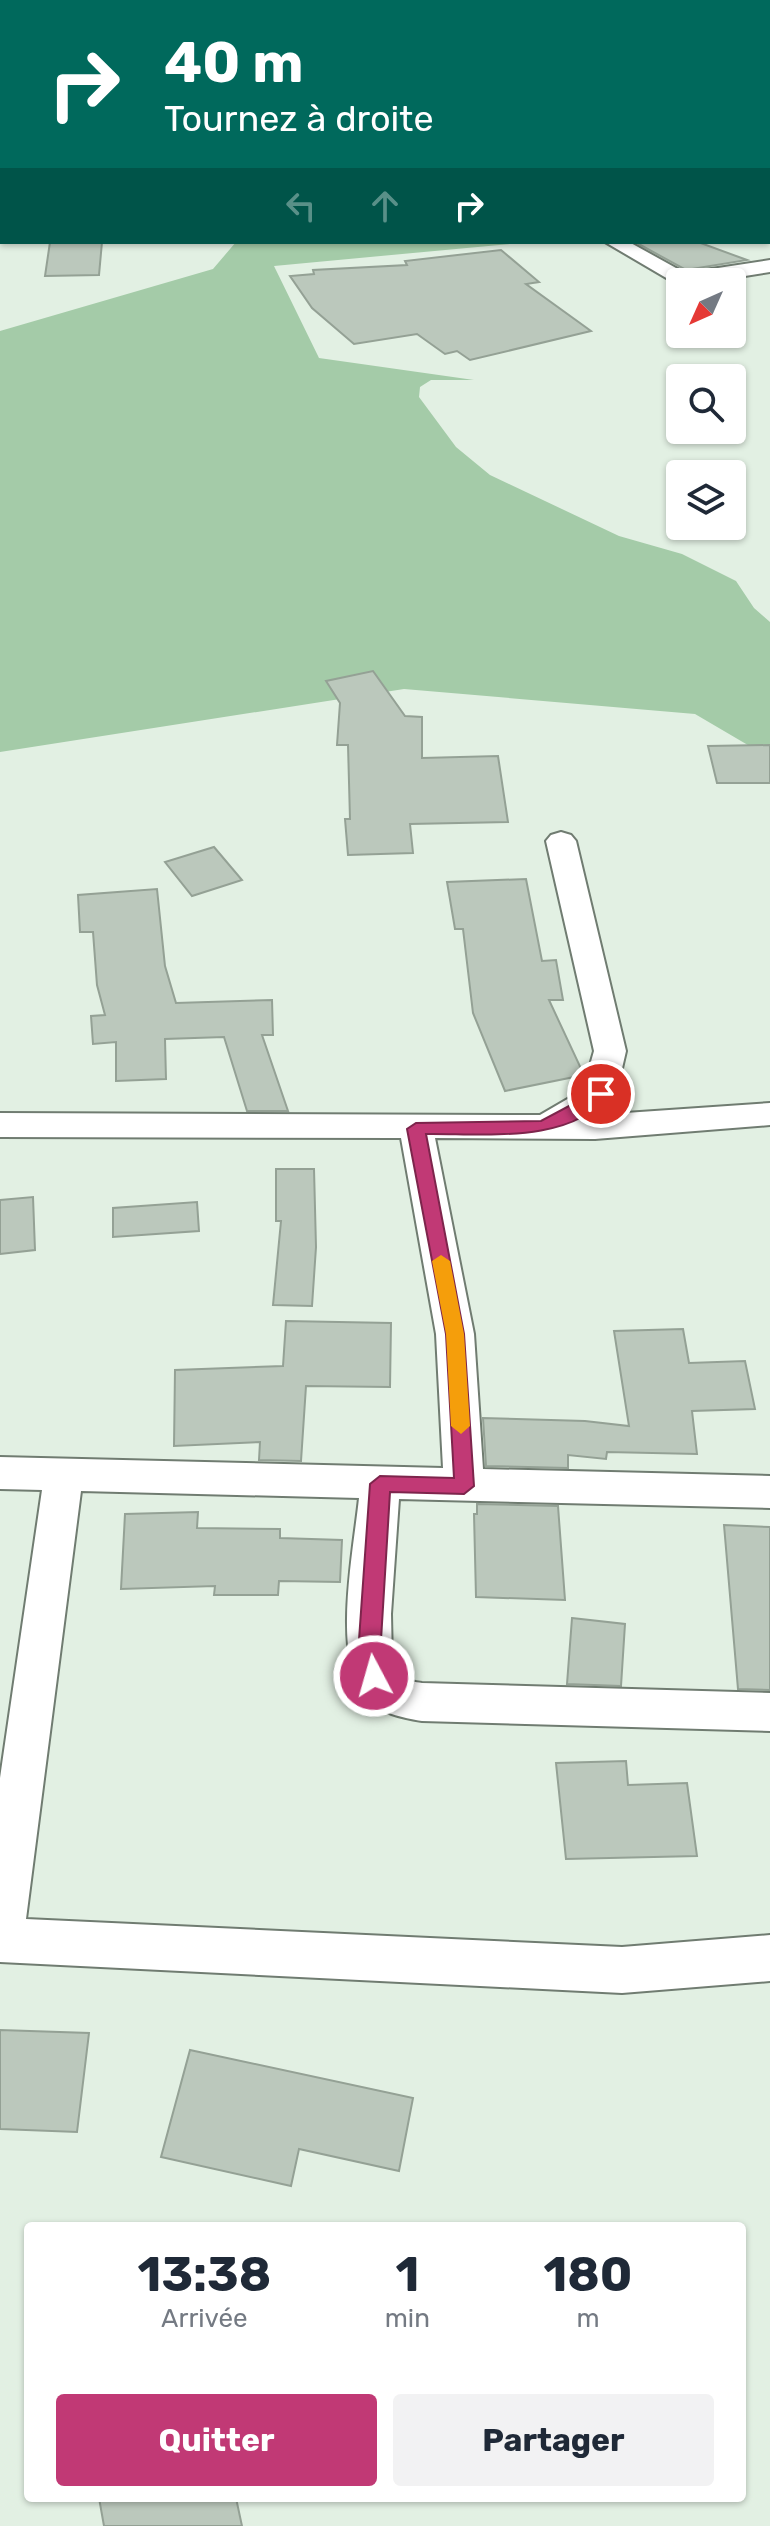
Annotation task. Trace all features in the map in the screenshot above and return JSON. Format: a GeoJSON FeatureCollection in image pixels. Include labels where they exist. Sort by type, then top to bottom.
{"type":"FeatureCollection","features":[{"type":"Feature","properties":{"kind":"street"},"geometry":{"type":"LineString","coordinates":[[619,244],[682,280],[770,266]]}},
{"type":"Feature","properties":{"kind":"street"},"geometry":{"type":"LineString","coordinates":[[544,1127],[588,1105],[601,1094],[607,1082],[610,1051],[561,841]]}},
{"type":"Feature","properties":{"kind":"street"},"geometry":{"type":"LineString","coordinates":[[0,1125],[416,1129],[595,1127],[770,1114]]}},
{"type":"Feature","properties":{"kind":"street"},"geometry":{"type":"LineString","coordinates":[[416,1129],[455,1334],[464,1486]]}},
{"type":"Feature","properties":{"kind":"street"},"geometry":{"type":"LineString","coordinates":[[0,1473],[770,1492]]}},
{"type":"Feature","properties":{"kind":"street"},"geometry":{"type":"LineString","coordinates":[[64,1473],[0,1940],[622,1970],[770,1958]]}},
{"type":"Feature","properties":{"kind":"street"},"geometry":{"type":"LineString","coordinates":[[380,1484],[370,1640],[374,1676],[395,1698],[422,1702],[770,1712]]}},
{"type":"Feature","properties":{"kind":"green space"},"geometry":{"type":"Polygon","coordinates":[[[234,244],[509,244],[274,266],[319,358],[474,380],[431,380],[420,387],[419,397],[456,447],[490,475],[619,536],[682,554],[736,581],[754,608],[770,622],[770,758],[695,714],[404,689],[0,752],[0,331],[213,269],[234,244]]]}},
{"type":"Feature","properties":{"kind":"building"},"geometry":{"type":"Polygon","coordinates":[[[50,244],[102,244],[99,275],[45,276],[50,244]]]}},
{"type":"Feature","properties":{"kind":"building"},"geometry":{"type":"Polygon","coordinates":[[[639,244],[703,244],[747,260],[682,268],[639,244]]]}},
{"type":"Feature","properties":{"kind":"building"},"geometry":{"type":"Polygon","coordinates":[[[501,250],[539,282],[526,284],[591,331],[470,360],[457,351],[445,354],[417,334],[354,344],[312,308],[290,276],[314,274],[313,270],[407,265],[405,261],[501,250]]]}},
{"type":"Feature","properties":{"kind":"building"},"geometry":{"type":"Polygon","coordinates":[[[373,671],[405,716],[422,717],[422,758],[498,756],[508,822],[410,824],[413,853],[348,855],[345,819],[350,819],[348,745],[337,745],[340,703],[326,681],[373,671]]]}},
{"type":"Feature","properties":{"kind":"building"},"geometry":{"type":"Polygon","coordinates":[[[770,745],[770,783],[717,783],[708,746],[770,745]]]}},
{"type":"Feature","properties":{"kind":"building"},"geometry":{"type":"Polygon","coordinates":[[[214,847],[242,880],[192,896],[165,862],[214,847]]]}},
{"type":"Feature","properties":{"kind":"building"},"geometry":{"type":"Polygon","coordinates":[[[526,879],[542,961],[556,960],[563,1000],[549,1000],[584,1075],[505,1091],[473,1013],[463,929],[455,929],[447,882],[526,879]]]}},
{"type":"Feature","properties":{"kind":"building"},"geometry":{"type":"Polygon","coordinates":[[[157,889],[165,966],[176,1003],[272,1000],[273,1035],[262,1035],[288,1111],[247,1111],[224,1037],[165,1039],[166,1079],[116,1081],[116,1042],[93,1044],[91,1016],[105,1015],[97,985],[93,932],[80,932],[78,895],[157,889]]]}},
{"type":"Feature","properties":{"kind":"building"},"geometry":{"type":"Polygon","coordinates":[[[276,1169],[314,1169],[316,1247],[312,1306],[273,1305],[281,1221],[276,1221],[276,1169]]]}},
{"type":"Feature","properties":{"kind":"building"},"geometry":{"type":"Polygon","coordinates":[[[33,1197],[35,1250],[0,1254],[0,1200],[33,1197]]]}},
{"type":"Feature","properties":{"kind":"building"},"geometry":{"type":"Polygon","coordinates":[[[197,1202],[199,1231],[113,1237],[113,1208],[197,1202]]]}},
{"type":"Feature","properties":{"kind":"building"},"geometry":{"type":"Polygon","coordinates":[[[286,1321],[391,1323],[390,1387],[306,1386],[301,1461],[259,1460],[260,1442],[174,1446],[175,1370],[283,1366],[286,1321]]]}},
{"type":"Feature","properties":{"kind":"building"},"geometry":{"type":"Polygon","coordinates":[[[683,1329],[689,1363],[745,1361],[755,1409],[692,1411],[697,1454],[607,1452],[606,1459],[568,1455],[568,1468],[486,1466],[483,1418],[585,1421],[629,1426],[614,1331],[683,1329]]]}},
{"type":"Feature","properties":{"kind":"building"},"geometry":{"type":"Polygon","coordinates":[[[477,1504],[558,1506],[565,1600],[476,1597],[474,1514],[477,1514],[477,1504]]]}},
{"type":"Feature","properties":{"kind":"building"},"geometry":{"type":"Polygon","coordinates":[[[198,1512],[197,1528],[280,1529],[280,1538],[342,1540],[340,1582],[279,1581],[278,1595],[214,1595],[215,1586],[121,1589],[125,1514],[198,1512]]]}},
{"type":"Feature","properties":{"kind":"building"},"geometry":{"type":"Polygon","coordinates":[[[724,1525],[770,1527],[770,1690],[738,1689],[724,1525]]]}},
{"type":"Feature","properties":{"kind":"building"},"geometry":{"type":"Polygon","coordinates":[[[572,1618],[625,1624],[621,1686],[567,1684],[572,1618]]]}},
{"type":"Feature","properties":{"kind":"building"},"geometry":{"type":"Polygon","coordinates":[[[626,1761],[628,1785],[687,1783],[697,1856],[566,1859],[556,1763],[626,1761]]]}},
{"type":"Feature","properties":{"kind":"building"},"geometry":{"type":"Polygon","coordinates":[[[0,2030],[89,2033],[77,2132],[0,2129],[0,2030]]]}},
{"type":"Feature","properties":{"kind":"building"},"geometry":{"type":"Polygon","coordinates":[[[190,2050],[413,2098],[399,2171],[299,2149],[291,2186],[161,2157],[190,2050]]]}},
{"type":"Feature","properties":{"kind":"building"},"geometry":{"type":"Polygon","coordinates":[[[100,2502],[237,2502],[242,2526],[104,2526],[100,2502]]]}},
{"type":"Feature","properties":{"kind":"slow traffic"},"geometry":{"type":"LineString","coordinates":[[441,1261],[455,1334],[461,1426]]}},
{"type":"Feature","properties":{"kind":"route"},"geometry":{"type":"LineString","coordinates":[[374,1676],[370,1640],[380,1484],[464,1486],[455,1334],[416,1129],[544,1127],[588,1105],[601,1094]]}}]}
